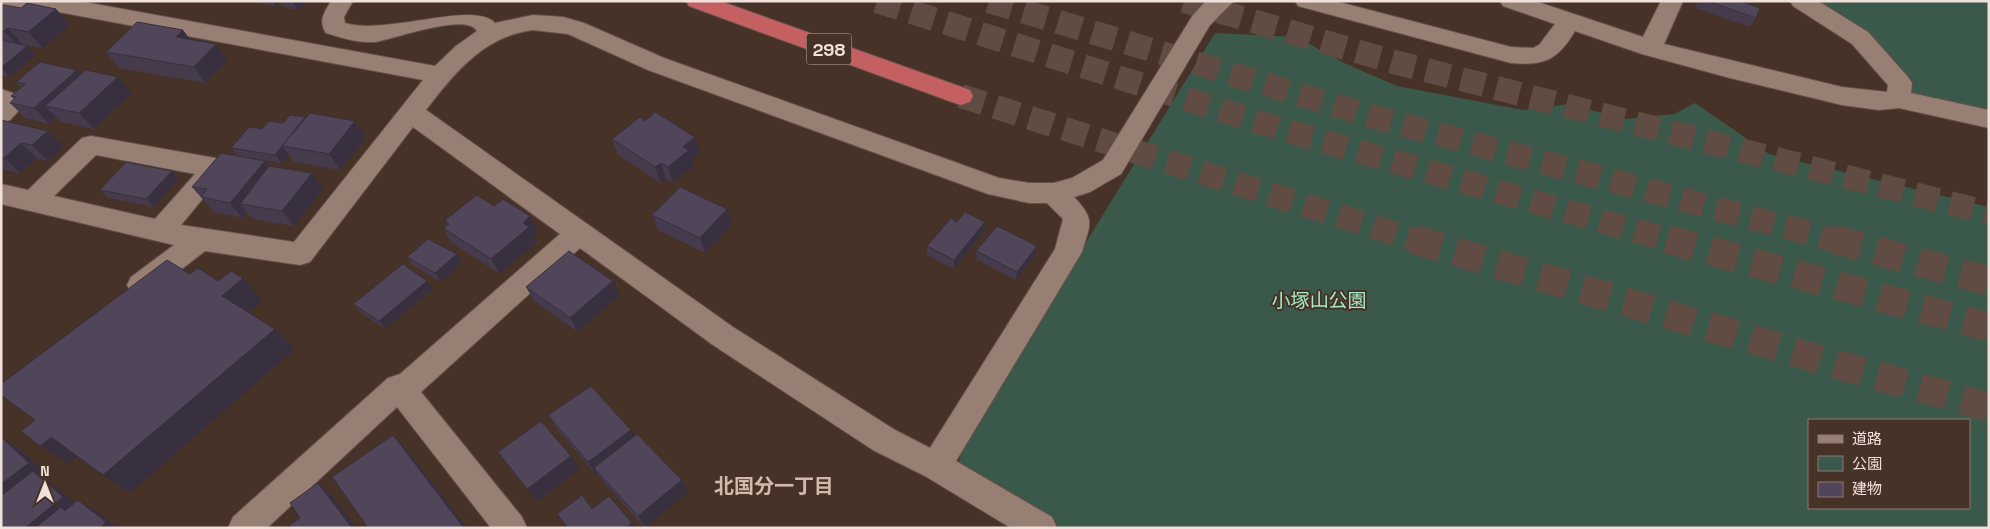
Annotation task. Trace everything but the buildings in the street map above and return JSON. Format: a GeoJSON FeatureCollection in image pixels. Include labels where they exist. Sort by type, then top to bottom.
{"type":"FeatureCollection","features":[{"type":"Feature","properties":{"kind":"highway","name":"298"},"geometry":{"type":"LineString","coordinates":[[697,1],[961,96]]}},
{"type":"Feature","properties":{"kind":"street"},"geometry":{"type":"LineString","coordinates":[[1,16],[19,1]]}},
{"type":"Feature","properties":{"kind":"street"},"geometry":{"type":"LineString","coordinates":[[37,1],[440,75]]}},
{"type":"Feature","properties":{"kind":"street"},"geometry":{"type":"LineString","coordinates":[[342,1],[332,17],[334,28],[347,34],[377,34],[455,12],[471,14],[482,20],[490,33]]}},
{"type":"Feature","properties":{"kind":"street"},"geometry":{"type":"LineString","coordinates":[[1,194],[200,240],[300,254],[440,75],[463,51],[497,29],[527,24],[551,23],[572,28],[633,55],[997,187],[1028,193],[1054,193],[1081,185],[1112,166],[1201,20],[1214,6],[1223,1]]}},
{"type":"Feature","properties":{"kind":"street"},"geometry":{"type":"LineString","coordinates":[[1306,1],[1511,55],[1530,57],[1547,53],[1557,43],[1568,20]]}},
{"type":"Feature","properties":{"kind":"street"},"geometry":{"type":"LineString","coordinates":[[1511,1],[1650,48],[1730,70],[1842,96],[1879,101],[1899,99],[1989,119]]}},
{"type":"Feature","properties":{"kind":"street"},"geometry":{"type":"LineString","coordinates":[[1650,48],[1672,1]]}},
{"type":"Feature","properties":{"kind":"street"},"geometry":{"type":"LineString","coordinates":[[1801,1],[1860,38],[1900,83],[1899,99]]}},
{"type":"Feature","properties":{"kind":"street"},"geometry":{"type":"LineString","coordinates":[[1,98],[12,102],[12,105],[1,114]]}},
{"type":"Feature","properties":{"kind":"street"},"geometry":{"type":"LineString","coordinates":[[412,113],[731,341],[884,440],[936,466],[1041,528]]}},
{"type":"Feature","properties":{"kind":"street"},"geometry":{"type":"LineString","coordinates":[[32,201],[91,145],[215,168],[162,230]]}},
{"type":"Feature","properties":{"kind":"street"},"geometry":{"type":"LineString","coordinates":[[936,466],[1068,252],[1076,226],[1076,216],[1054,193]]}},
{"type":"Feature","properties":{"kind":"street"},"geometry":{"type":"LineString","coordinates":[[401,392],[579,233]]}},
{"type":"Feature","properties":{"kind":"street"},"geometry":{"type":"LineString","coordinates":[[123,299],[200,240]]}},
{"type":"Feature","properties":{"kind":"street"},"geometry":{"type":"LineString","coordinates":[[258,523],[398,387],[511,528]]}},
{"type":"Feature","properties":{"kind":"green space"},"geometry":{"type":"Polygon","coordinates":[[[1815,1],[1989,1],[1989,111],[1909,92],[1815,1]]]}},
{"type":"Feature","properties":{"kind":"green space","name":"小塚山公園"},"geometry":{"type":"Polygon","coordinates":[[[1215,33],[1297,37],[1342,62],[1397,86],[1523,110],[1569,104],[1624,119],[1674,114],[1695,103],[1769,154],[1989,207],[1989,528],[1060,528],[959,465],[961,445],[1215,33]]]}},
{"type":"Feature","properties":{"kind":"tunnel"},"geometry":{"type":"LineString","coordinates":[[877,1],[1291,132],[1672,241]]}},
{"type":"Feature","properties":{"kind":"tunnel"},"geometry":{"type":"LineString","coordinates":[[989,1],[1374,117],[1838,241]]}},
{"type":"Feature","properties":{"kind":"tunnel"},"geometry":{"type":"LineString","coordinates":[[1184,1],[1394,62],[1989,213]]}},
{"type":"Feature","properties":{"kind":"tunnel"},"geometry":{"type":"LineString","coordinates":[[961,96],[1418,241]]}},
{"type":"Feature","properties":{"kind":"tunnel"},"geometry":{"type":"LineString","coordinates":[[1413,239],[1835,364],[1989,407]]}},
{"type":"Feature","properties":{"kind":"tunnel"},"geometry":{"type":"LineString","coordinates":[[1667,239],[1989,327]]}},
{"type":"Feature","properties":{"kind":"tunnel"},"geometry":{"type":"LineString","coordinates":[[1833,239],[1989,281]]}},
{"type":"Feature","properties":{"kind":"district","name":"北国分一丁目"},"geometry":{"type":"Point","coordinates":[774,486]}}]}
